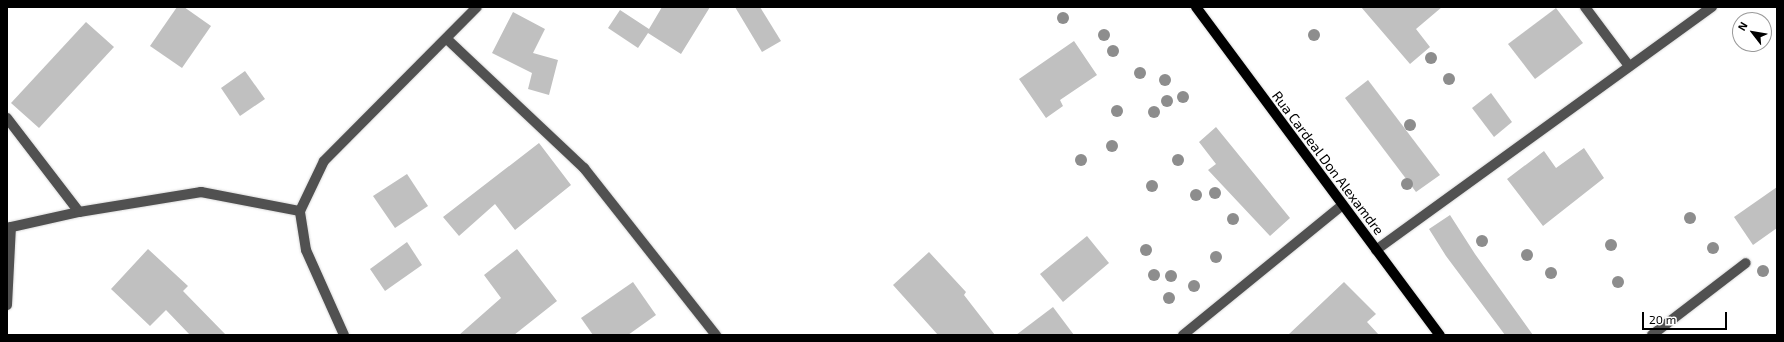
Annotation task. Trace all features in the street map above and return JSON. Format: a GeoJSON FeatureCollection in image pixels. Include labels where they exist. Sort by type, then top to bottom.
{"type":"FeatureCollection","features":[{"type":"Feature","properties":{"kind":"main road","name":"Rua Cardeal Don Alexamdre"},"geometry":{"type":"LineString","coordinates":[[1196,7],[1341,206],[1440,335]]}},
{"type":"Feature","properties":{"kind":"street"},"geometry":{"type":"LineString","coordinates":[[344,335],[306,250],[300,211],[324,161],[448,40],[477,7]]}},
{"type":"Feature","properties":{"kind":"street"},"geometry":{"type":"LineString","coordinates":[[1585,7],[1629,66]]}},
{"type":"Feature","properties":{"kind":"street"},"geometry":{"type":"LineString","coordinates":[[1376,250],[1712,7]]}},
{"type":"Feature","properties":{"kind":"street"},"geometry":{"type":"LineString","coordinates":[[448,40],[584,168],[716,335]]}},
{"type":"Feature","properties":{"kind":"street"},"geometry":{"type":"LineString","coordinates":[[7,118],[79,212]]}},
{"type":"Feature","properties":{"kind":"street"},"geometry":{"type":"LineString","coordinates":[[7,306],[9,228],[79,212],[201,192],[300,211]]}},
{"type":"Feature","properties":{"kind":"street"},"geometry":{"type":"LineString","coordinates":[[1184,335],[1341,206]]}},
{"type":"Feature","properties":{"kind":"street"},"geometry":{"type":"LineString","coordinates":[[1652,335],[1746,263]]}},
{"type":"Feature","properties":{"kind":"building"},"geometry":{"type":"Polygon","coordinates":[[[177,7],[184,7],[211,26],[182,68],[150,46],[177,7]]]}},
{"type":"Feature","properties":{"kind":"building"},"geometry":{"type":"Polygon","coordinates":[[[662,7],[710,7],[681,54],[648,33],[638,48],[608,28],[620,10],[649,29],[662,7]]]}},
{"type":"Feature","properties":{"kind":"building"},"geometry":{"type":"Polygon","coordinates":[[[735,7],[760,7],[781,41],[762,52],[735,7]]]}},
{"type":"Feature","properties":{"kind":"building"},"geometry":{"type":"Polygon","coordinates":[[[1361,7],[1442,7],[1416,29],[1430,47],[1410,64],[1361,7]]]}},
{"type":"Feature","properties":{"kind":"building"},"geometry":{"type":"Polygon","coordinates":[[[1556,8],[1583,43],[1535,79],[1508,44],[1556,8]]]}},
{"type":"Feature","properties":{"kind":"building"},"geometry":{"type":"Polygon","coordinates":[[[513,12],[545,29],[533,53],[558,60],[549,95],[528,89],[532,73],[492,53],[513,12]]]}},
{"type":"Feature","properties":{"kind":"building"},"geometry":{"type":"Polygon","coordinates":[[[86,22],[114,47],[39,128],[11,103],[86,22]]]}},
{"type":"Feature","properties":{"kind":"building"},"geometry":{"type":"Polygon","coordinates":[[[1074,41],[1097,75],[1060,100],[1063,106],[1046,118],[1019,79],[1074,41]]]}},
{"type":"Feature","properties":{"kind":"building"},"geometry":{"type":"Polygon","coordinates":[[[245,71],[265,99],[240,116],[221,88],[245,71]]]}},
{"type":"Feature","properties":{"kind":"building"},"geometry":{"type":"Polygon","coordinates":[[[1368,80],[1440,175],[1416,192],[1345,98],[1368,80]]]}},
{"type":"Feature","properties":{"kind":"building"},"geometry":{"type":"Polygon","coordinates":[[[1491,93],[1512,122],[1494,137],[1472,108],[1491,93]]]}},
{"type":"Feature","properties":{"kind":"building"},"geometry":{"type":"Polygon","coordinates":[[[1216,127],[1290,218],[1270,236],[1208,170],[1216,164],[1199,142],[1216,127]]]}},
{"type":"Feature","properties":{"kind":"building"},"geometry":{"type":"Polygon","coordinates":[[[539,143],[571,185],[515,230],[495,204],[459,236],[443,217],[539,143]]]}},
{"type":"Feature","properties":{"kind":"building"},"geometry":{"type":"Polygon","coordinates":[[[1584,148],[1604,178],[1543,226],[1507,179],[1544,151],[1556,168],[1584,148]]]}},
{"type":"Feature","properties":{"kind":"building"},"geometry":{"type":"Polygon","coordinates":[[[407,174],[428,206],[395,228],[373,196],[407,174]]]}},
{"type":"Feature","properties":{"kind":"building"},"geometry":{"type":"Polygon","coordinates":[[[1777,187],[1777,228],[1753,245],[1734,217],[1777,187]]]}},
{"type":"Feature","properties":{"kind":"building"},"geometry":{"type":"Polygon","coordinates":[[[1450,215],[1475,254],[1533,335],[1505,335],[1446,256],[1429,229],[1450,215]]]}},
{"type":"Feature","properties":{"kind":"building"},"geometry":{"type":"Polygon","coordinates":[[[1087,236],[1109,263],[1063,302],[1040,274],[1087,236]]]}},
{"type":"Feature","properties":{"kind":"building"},"geometry":{"type":"Polygon","coordinates":[[[407,242],[422,265],[385,291],[370,269],[407,242]]]}},
{"type":"Feature","properties":{"kind":"building"},"geometry":{"type":"Polygon","coordinates":[[[148,249],[188,286],[183,291],[226,335],[190,335],[166,310],[150,326],[111,289],[148,249]]]}},
{"type":"Feature","properties":{"kind":"building"},"geometry":{"type":"Polygon","coordinates":[[[517,249],[557,301],[514,335],[459,335],[501,298],[484,275],[517,249]]]}},
{"type":"Feature","properties":{"kind":"building"},"geometry":{"type":"Polygon","coordinates":[[[929,252],[966,292],[964,295],[995,335],[938,335],[893,285],[929,252]]]}},
{"type":"Feature","properties":{"kind":"building"},"geometry":{"type":"Polygon","coordinates":[[[633,282],[656,315],[628,335],[593,335],[581,318],[633,282]]]}},
{"type":"Feature","properties":{"kind":"building"},"geometry":{"type":"Polygon","coordinates":[[[1344,282],[1376,314],[1367,322],[1379,335],[1288,335],[1344,282]]]}},
{"type":"Feature","properties":{"kind":"building"},"geometry":{"type":"Polygon","coordinates":[[[1053,307],[1074,335],[1016,335],[1053,307]]]}}]}
